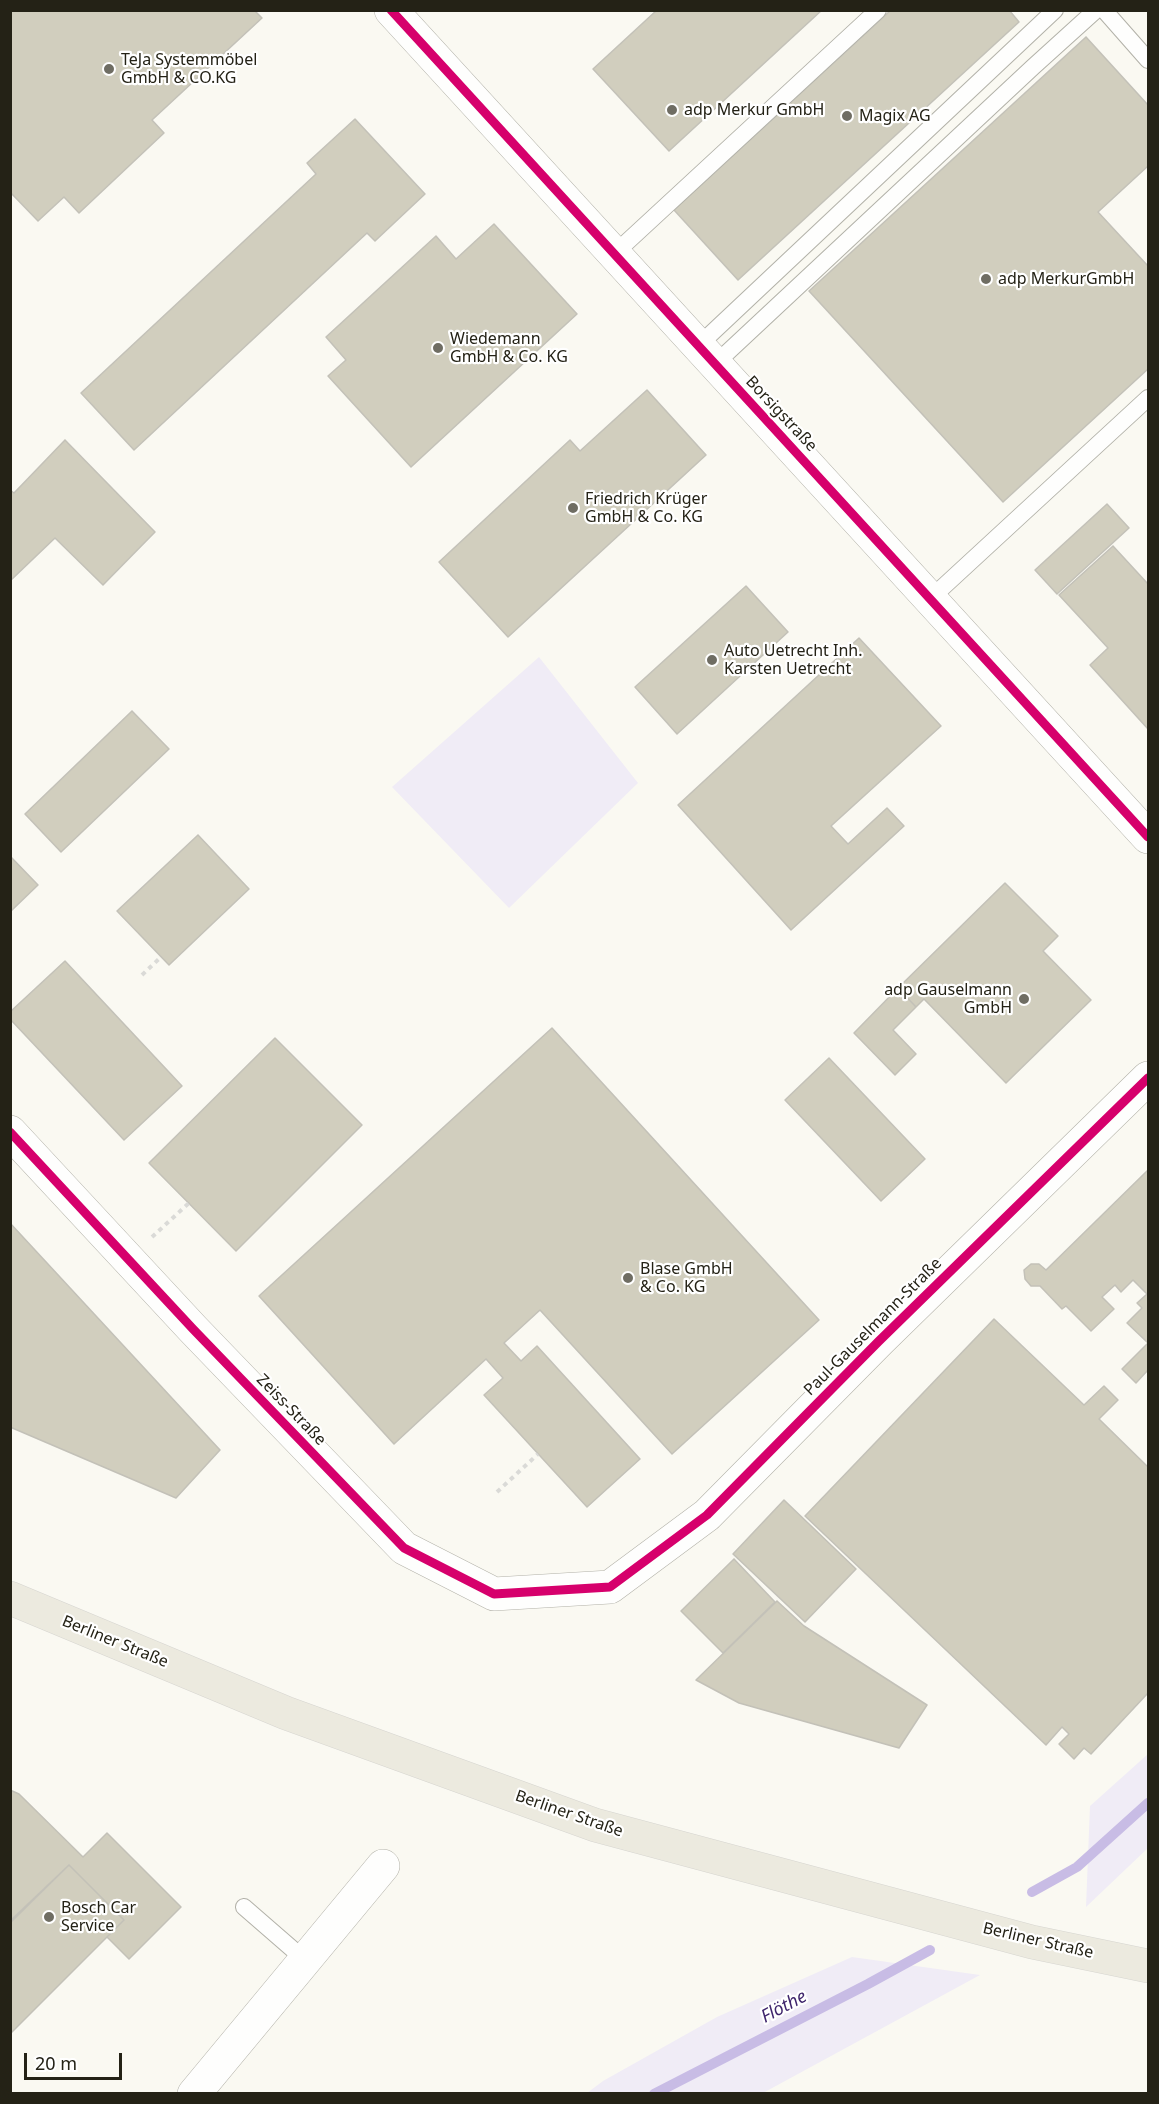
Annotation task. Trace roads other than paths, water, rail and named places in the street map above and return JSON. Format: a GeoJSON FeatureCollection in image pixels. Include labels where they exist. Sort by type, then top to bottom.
{"type":"FeatureCollection","features":[{"type":"Feature","properties":{"kind":"main road","name":"Berliner Straße"},"geometry":{"type":"LineString","coordinates":[[10,1598],[286,1713],[595,1825],[1032,1942],[1149,1966]]}},
{"type":"Feature","properties":{"kind":"street","name":"Borsigstraße"},"geometry":{"type":"LineString","coordinates":[[391,10],[1149,837]]}},
{"type":"Feature","properties":{"kind":"street","name":"Paul-Gauselmann-Straße"},"geometry":{"type":"LineString","coordinates":[[610,1587],[707,1515],[879,1341],[1149,1078]]}},
{"type":"Feature","properties":{"kind":"street","name":"Zeiss-Straße"},"geometry":{"type":"LineString","coordinates":[[10,1132],[130,1258],[193,1329],[404,1548],[494,1594],[610,1587]]}},
{"type":"Feature","properties":{"kind":"street"},"geometry":{"type":"LineString","coordinates":[[194,2094],[383,1866]]}},
{"type":"Feature","properties":{"kind":"lane"},"geometry":{"type":"LineString","coordinates":[[614,254],[878,10]]}},
{"type":"Feature","properties":{"kind":"lane"},"geometry":{"type":"LineString","coordinates":[[707,355],[1055,10]]}},
{"type":"Feature","properties":{"kind":"lane"},"geometry":{"type":"LineString","coordinates":[[707,355],[1096,10]]}},
{"type":"Feature","properties":{"kind":"lane"},"geometry":{"type":"LineString","coordinates":[[1104,10],[1149,60]]}},
{"type":"Feature","properties":{"kind":"lane"},"geometry":{"type":"LineString","coordinates":[[930,599],[1149,398]]}},
{"type":"Feature","properties":{"kind":"lane"},"geometry":{"type":"LineString","coordinates":[[244,1907],[305,1960]]}},
{"type":"Feature","properties":{"kind":"waterway","name":"Flöthe"},"geometry":{"type":"LineString","coordinates":[[1032,1892],[1077,1867],[1148,1803]]}},
{"type":"Feature","properties":{"kind":"waterway","name":"Flöthe"},"geometry":{"type":"LineString","coordinates":[[654,2094],[930,1950]]}},
{"type":"Feature","properties":{"kind":"place","name":"TeJa Systemmöbel GmbH & CO.KG"},"geometry":{"type":"Point","coordinates":[109,69]}},
{"type":"Feature","properties":{"kind":"place","name":"adp Merkur GmbH"},"geometry":{"type":"Point","coordinates":[672,110]}},
{"type":"Feature","properties":{"kind":"place","name":"Magix AG"},"geometry":{"type":"Point","coordinates":[847,116]}},
{"type":"Feature","properties":{"kind":"place","name":"adp MerkurGmbH"},"geometry":{"type":"Point","coordinates":[986,279]}},
{"type":"Feature","properties":{"kind":"place","name":"Wiedemann GmbH & Co. KG"},"geometry":{"type":"Point","coordinates":[438,348]}},
{"type":"Feature","properties":{"kind":"place","name":"Friedrich Krüger GmbH & Co. KG"},"geometry":{"type":"Point","coordinates":[573,508]}},
{"type":"Feature","properties":{"kind":"place","name":"Auto Uetrecht Inh. Karsten Uetrecht"},"geometry":{"type":"Point","coordinates":[712,660]}},
{"type":"Feature","properties":{"kind":"place","name":"adp Gauselmann GmbH"},"geometry":{"type":"Point","coordinates":[1024,999]}},
{"type":"Feature","properties":{"kind":"place","name":"Blase GmbH & Co. KG"},"geometry":{"type":"Point","coordinates":[628,1278]}},
{"type":"Feature","properties":{"kind":"place","name":"Bosch Car Service"},"geometry":{"type":"Point","coordinates":[49,1917]}}]}
